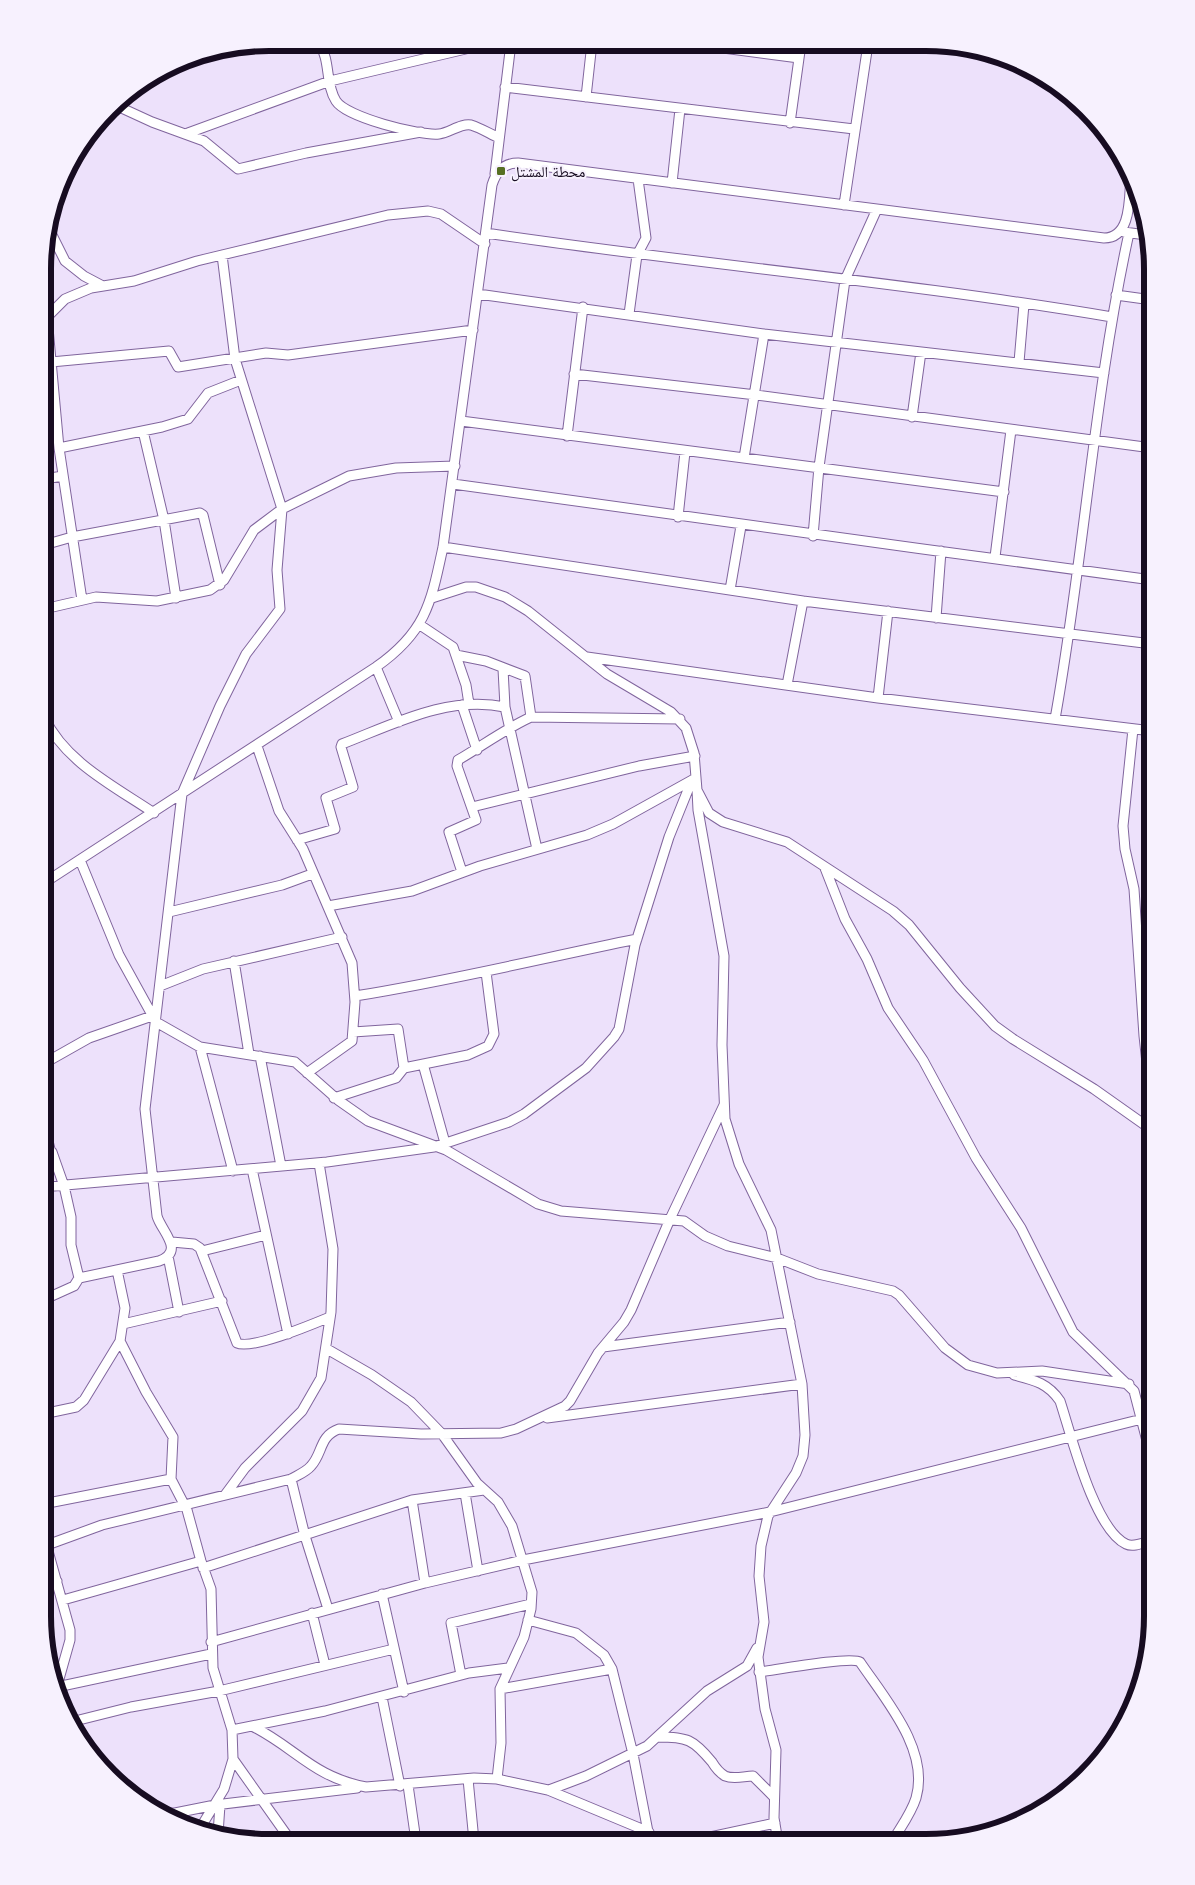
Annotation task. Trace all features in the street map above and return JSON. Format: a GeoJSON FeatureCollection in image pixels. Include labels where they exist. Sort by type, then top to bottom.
{"type":"FeatureCollection","features":[{"type":"Feature","properties":{"kind":"street"},"geometry":{"type":"LineString","coordinates":[[322,51],[328,64],[330,81],[336,101],[352,114],[422,132],[439,134],[469,125],[499,138]]}},
{"type":"Feature","properties":{"kind":"street"},"geometry":{"type":"LineString","coordinates":[[188,133],[330,81],[457,51]]}},
{"type":"Feature","properties":{"kind":"street"},"geometry":{"type":"LineString","coordinates":[[51,879],[376,667],[398,650],[420,624],[432,598],[443,547],[453,484],[510,51]]}},
{"type":"Feature","properties":{"kind":"street"},"geometry":{"type":"LineString","coordinates":[[586,98],[591,51]]}},
{"type":"Feature","properties":{"kind":"street"},"geometry":{"type":"LineString","coordinates":[[746,51],[799,58]]}},
{"type":"Feature","properties":{"kind":"street"},"geometry":{"type":"LineString","coordinates":[[790,122],[800,51]]}},
{"type":"Feature","properties":{"kind":"street"},"geometry":{"type":"LineString","coordinates":[[844,205],[867,51]]}},
{"type":"Feature","properties":{"kind":"street"},"geometry":{"type":"LineString","coordinates":[[506,87],[854,130]]}},
{"type":"Feature","properties":{"kind":"street"},"geometry":{"type":"LineString","coordinates":[[122,108],[165,127],[188,133],[204,140],[238,169],[306,153],[422,132]]}},
{"type":"Feature","properties":{"kind":"street"},"geometry":{"type":"LineString","coordinates":[[672,183],[680,109]]}},
{"type":"Feature","properties":{"kind":"street"},"geometry":{"type":"LineString","coordinates":[[498,151],[508,165]]}},
{"type":"Feature","properties":{"kind":"street"},"geometry":{"type":"LineString","coordinates":[[495,174],[508,165],[518,164],[1104,238],[1125,233],[1141,235]]}},
{"type":"Feature","properties":{"kind":"street"},"geometry":{"type":"LineString","coordinates":[[629,314],[637,255],[646,238],[638,179]]}},
{"type":"Feature","properties":{"kind":"street"},"geometry":{"type":"LineString","coordinates":[[1055,719],[1070,633],[1129,192]]}},
{"type":"Feature","properties":{"kind":"street"},"geometry":{"type":"LineString","coordinates":[[813,536],[819,467],[845,280],[876,209]]}},
{"type":"Feature","properties":{"kind":"street"},"geometry":{"type":"LineString","coordinates":[[51,314],[65,299],[102,285],[134,281],[222,255],[359,222],[417,212],[441,214],[485,244]]}},
{"type":"Feature","properties":{"kind":"street"},"geometry":{"type":"LineString","coordinates":[[486,233],[637,255],[914,287],[1112,317]]}},
{"type":"Feature","properties":{"kind":"street"},"geometry":{"type":"LineString","coordinates":[[53,238],[65,261],[84,276],[102,285]]}},
{"type":"Feature","properties":{"kind":"street"},"geometry":{"type":"LineString","coordinates":[[179,1312],[168,1256],[172,1242],[158,1221],[145,1109],[154,1019],[160,986],[182,794],[220,706],[246,654],[280,608],[277,570],[282,509],[235,360],[222,255]]}},
{"type":"Feature","properties":{"kind":"street"},"geometry":{"type":"LineString","coordinates":[[478,294],[583,307],[764,334],[1018,362],[1104,374]]}},
{"type":"Feature","properties":{"kind":"street"},"geometry":{"type":"LineString","coordinates":[[1116,295],[1144,299]]}},
{"type":"Feature","properties":{"kind":"street"},"geometry":{"type":"LineString","coordinates":[[1018,362],[1024,304]]}},
{"type":"Feature","properties":{"kind":"street"},"geometry":{"type":"LineString","coordinates":[[567,436],[583,307]]}},
{"type":"Feature","properties":{"kind":"street"},"geometry":{"type":"LineString","coordinates":[[51,362],[170,352],[178,367],[235,360],[266,353],[288,355],[473,330]]}},
{"type":"Feature","properties":{"kind":"street"},"geometry":{"type":"LineString","coordinates":[[744,458],[756,394],[764,334]]}},
{"type":"Feature","properties":{"kind":"street"},"geometry":{"type":"LineString","coordinates":[[912,417],[922,352]]}},
{"type":"Feature","properties":{"kind":"street"},"geometry":{"type":"LineString","coordinates":[[574,374],[756,394],[912,417],[1144,447]]}},
{"type":"Feature","properties":{"kind":"street"},"geometry":{"type":"LineString","coordinates":[[59,448],[143,431],[188,418],[208,393],[241,380]]}},
{"type":"Feature","properties":{"kind":"street"},"geometry":{"type":"LineString","coordinates":[[51,402],[82,600]]}},
{"type":"Feature","properties":{"kind":"street"},"geometry":{"type":"LineString","coordinates":[[461,422],[1004,492]]}},
{"type":"Feature","properties":{"kind":"street"},"geometry":{"type":"LineString","coordinates":[[995,557],[1011,430]]}},
{"type":"Feature","properties":{"kind":"street"},"geometry":{"type":"LineString","coordinates":[[143,431],[164,520],[176,598]]}},
{"type":"Feature","properties":{"kind":"street"},"geometry":{"type":"LineString","coordinates":[[678,517],[685,452]]}},
{"type":"Feature","properties":{"kind":"street"},"geometry":{"type":"LineString","coordinates":[[51,607],[106,597],[141,600],[176,598],[210,590],[220,585],[254,530],[282,509],[343,479],[358,474],[396,468],[455,466]]}},
{"type":"Feature","properties":{"kind":"street"},"geometry":{"type":"LineString","coordinates":[[51,479],[63,476]]}},
{"type":"Feature","properties":{"kind":"street"},"geometry":{"type":"LineString","coordinates":[[453,484],[813,536],[995,557],[1144,578]]}},
{"type":"Feature","properties":{"kind":"street"},"geometry":{"type":"LineString","coordinates":[[51,543],[72,537],[202,514],[220,585]]}},
{"type":"Feature","properties":{"kind":"street"},"geometry":{"type":"LineString","coordinates":[[730,590],[741,526]]}},
{"type":"Feature","properties":{"kind":"street"},"geometry":{"type":"LineString","coordinates":[[443,547],[803,601],[1144,643]]}},
{"type":"Feature","properties":{"kind":"street"},"geometry":{"type":"LineString","coordinates":[[936,618],[941,551]]}},
{"type":"Feature","properties":{"kind":"street"},"geometry":{"type":"LineString","coordinates":[[432,598],[466,588],[489,590],[505,597],[528,611],[607,674],[680,719],[686,728],[694,756],[694,779],[697,790],[706,809],[716,819],[778,838],[902,918],[960,988],[1003,1032],[1144,1123]]}},
{"type":"Feature","properties":{"kind":"street"},"geometry":{"type":"LineString","coordinates":[[787,685],[803,601]]}},
{"type":"Feature","properties":{"kind":"street"},"geometry":{"type":"LineString","coordinates":[[878,698],[888,611]]}},
{"type":"Feature","properties":{"kind":"street"},"geometry":{"type":"LineString","coordinates":[[420,624],[450,644],[456,655],[477,750]]}},
{"type":"Feature","properties":{"kind":"street"},"geometry":{"type":"LineString","coordinates":[[456,655],[486,661],[526,678],[531,717]]}},
{"type":"Feature","properties":{"kind":"street"},"geometry":{"type":"LineString","coordinates":[[586,657],[878,698],[1144,730]]}},
{"type":"Feature","properties":{"kind":"street"},"geometry":{"type":"LineString","coordinates":[[376,667],[399,722]]}},
{"type":"Feature","properties":{"kind":"street"},"geometry":{"type":"LineString","coordinates":[[503,669],[505,707],[526,792],[537,849]]}},
{"type":"Feature","properties":{"kind":"street"},"geometry":{"type":"LineString","coordinates":[[297,840],[335,829],[326,798],[353,787],[341,745],[433,710],[482,703],[505,707]]}},
{"type":"Feature","properties":{"kind":"street"},"geometry":{"type":"LineString","coordinates":[[462,872],[449,832],[476,820],[457,763],[511,726],[531,717],[680,719]]}},
{"type":"Feature","properties":{"kind":"street"},"geometry":{"type":"LineString","coordinates":[[51,727],[65,748],[79,762],[154,813]]}},
{"type":"Feature","properties":{"kind":"street"},"geometry":{"type":"LineString","coordinates":[[1134,729],[1123,826],[1125,849],[1134,890],[1144,1036]]}},
{"type":"Feature","properties":{"kind":"street"},"geometry":{"type":"LineString","coordinates":[[257,746],[279,811],[297,840],[352,963],[354,996],[351,1043],[308,1073]]}},
{"type":"Feature","properties":{"kind":"street"},"geometry":{"type":"LineString","coordinates":[[472,807],[526,792],[639,766],[694,756]]}},
{"type":"Feature","properties":{"kind":"street"},"geometry":{"type":"LineString","coordinates":[[328,906],[404,894],[462,872],[587,835],[613,824],[694,779]]}},
{"type":"Feature","properties":{"kind":"street"},"geometry":{"type":"LineString","coordinates":[[51,1187],[252,1170],[434,1147],[516,1118],[586,1068],[619,1029],[629,971],[637,939],[669,837],[694,779]]}},
{"type":"Feature","properties":{"kind":"street"},"geometry":{"type":"LineString","coordinates":[[697,790],[698,810],[724,956],[722,1045],[725,1118],[739,1164],[769,1224],[802,1384],[805,1435],[803,1456],[796,1474],[770,1512],[761,1546],[759,1576],[764,1622],[759,1644],[759,1672],[765,1709],[776,1750],[774,1797],[777,1834]]}},
{"type":"Feature","properties":{"kind":"street"},"geometry":{"type":"LineString","coordinates":[[80,860],[118,955],[154,1019],[200,1047],[294,1062],[334,1098],[377,1125],[446,1150],[525,1197],[550,1208],[561,1211],[684,1221],[713,1241],[777,1258],[818,1274],[893,1291],[899,1295],[924,1326],[957,1359],[978,1369],[1007,1373],[1048,1386],[1060,1402],[1091,1498],[1109,1526],[1125,1544],[1136,1545],[1144,1542]]}},
{"type":"Feature","properties":{"kind":"street"},"geometry":{"type":"LineString","coordinates":[[825,868],[845,919],[867,960],[888,1008],[923,1060],[976,1158],[1021,1228],[1073,1332],[1129,1384],[1137,1398],[1144,1428]]}},
{"type":"Feature","properties":{"kind":"street"},"geometry":{"type":"LineString","coordinates":[[169,912],[282,885],[312,874]]}},
{"type":"Feature","properties":{"kind":"street"},"geometry":{"type":"LineString","coordinates":[[160,986],[202,969],[342,937]]}},
{"type":"Feature","properties":{"kind":"street"},"geometry":{"type":"LineString","coordinates":[[354,996],[486,972],[537,958],[637,939]]}},
{"type":"Feature","properties":{"kind":"street"},"geometry":{"type":"LineString","coordinates":[[234,961],[249,1054]]}},
{"type":"Feature","properties":{"kind":"street"},"geometry":{"type":"LineString","coordinates":[[334,1098],[396,1078],[404,1068],[480,1050],[492,1040],[494,1034],[486,972]]}},
{"type":"Feature","properties":{"kind":"street"},"geometry":{"type":"LineString","coordinates":[[51,1059],[89,1038],[154,1019]]}},
{"type":"Feature","properties":{"kind":"street"},"geometry":{"type":"LineString","coordinates":[[353,1032],[398,1029],[404,1068]]}},
{"type":"Feature","properties":{"kind":"street"},"geometry":{"type":"LineString","coordinates":[[200,1047],[232,1171]]}},
{"type":"Feature","properties":{"kind":"street"},"geometry":{"type":"LineString","coordinates":[[260,1056],[282,1166]]}},
{"type":"Feature","properties":{"kind":"street"},"geometry":{"type":"LineString","coordinates":[[423,1064],[445,1143]]}},
{"type":"Feature","properties":{"kind":"street"},"geometry":{"type":"LineString","coordinates":[[51,1544],[102,1525],[185,1506],[291,1478],[310,1467],[322,1442],[334,1431],[348,1428],[442,1434],[501,1433],[516,1430],[540,1419],[570,1401],[603,1347],[624,1322],[631,1310],[670,1219],[724,1104]]}},
{"type":"Feature","properties":{"kind":"street"},"geometry":{"type":"LineString","coordinates":[[51,1156],[64,1186],[71,1217],[71,1245],[79,1278],[74,1286],[51,1296]]}},
{"type":"Feature","properties":{"kind":"street"},"geometry":{"type":"LineString","coordinates":[[225,1495],[245,1468],[310,1400],[320,1378],[327,1349],[330,1317],[332,1233],[319,1163]]}},
{"type":"Feature","properties":{"kind":"street"},"geometry":{"type":"LineString","coordinates":[[252,1170],[288,1334]]}},
{"type":"Feature","properties":{"kind":"street"},"geometry":{"type":"LineString","coordinates":[[202,1251],[266,1235]]}},
{"type":"Feature","properties":{"kind":"street"},"geometry":{"type":"LineString","coordinates":[[172,1242],[194,1244],[202,1251],[237,1343],[247,1344],[288,1334],[330,1317]]}},
{"type":"Feature","properties":{"kind":"street"},"geometry":{"type":"LineString","coordinates":[[79,1278],[159,1261],[168,1256]]}},
{"type":"Feature","properties":{"kind":"street"},"geometry":{"type":"LineString","coordinates":[[51,1412],[76,1407],[84,1400],[120,1341],[125,1308],[117,1270]]}},
{"type":"Feature","properties":{"kind":"street"},"geometry":{"type":"LineString","coordinates":[[123,1324],[222,1301]]}},
{"type":"Feature","properties":{"kind":"street"},"geometry":{"type":"LineString","coordinates":[[603,1347],[790,1322]]}},
{"type":"Feature","properties":{"kind":"street"},"geometry":{"type":"LineString","coordinates":[[120,1341],[146,1392],[173,1437],[171,1480],[185,1506],[213,1599],[212,1654],[219,1691],[232,1730],[233,1759],[229,1777],[217,1805],[204,1823]]}},
{"type":"Feature","properties":{"kind":"street"},"geometry":{"type":"LineString","coordinates":[[327,1349],[396,1390],[442,1434],[484,1490],[498,1502],[507,1515],[516,1536],[530,1579],[531,1604],[524,1637],[500,1688],[501,1743],[497,1779]]}},
{"type":"Feature","properties":{"kind":"street"},"geometry":{"type":"LineString","coordinates":[[1007,1373],[1042,1371],[1129,1384]]}},
{"type":"Feature","properties":{"kind":"street"},"geometry":{"type":"LineString","coordinates":[[540,1419],[802,1384]]}},
{"type":"Feature","properties":{"kind":"street"},"geometry":{"type":"LineString","coordinates":[[211,1642],[425,1583],[523,1560],[770,1512],[1142,1420]]}},
{"type":"Feature","properties":{"kind":"street"},"geometry":{"type":"LineString","coordinates":[[291,1478],[305,1536],[328,1609]]}},
{"type":"Feature","properties":{"kind":"street"},"geometry":{"type":"LineString","coordinates":[[51,1502],[171,1480]]}},
{"type":"Feature","properties":{"kind":"street"},"geometry":{"type":"LineString","coordinates":[[63,1600],[305,1536],[412,1500],[484,1490]]}},
{"type":"Feature","properties":{"kind":"street"},"geometry":{"type":"LineString","coordinates":[[465,1493],[478,1571]]}},
{"type":"Feature","properties":{"kind":"street"},"geometry":{"type":"LineString","coordinates":[[412,1500],[425,1583]]}},
{"type":"Feature","properties":{"kind":"street"},"geometry":{"type":"LineString","coordinates":[[51,1559],[70,1630],[57,1666]]}},
{"type":"Feature","properties":{"kind":"street"},"geometry":{"type":"LineString","coordinates":[[51,1582],[57,1581]]}},
{"type":"Feature","properties":{"kind":"street"},"geometry":{"type":"LineString","coordinates":[[382,1594],[404,1692]]}},
{"type":"Feature","properties":{"kind":"street"},"geometry":{"type":"LineString","coordinates":[[461,1675],[451,1623],[531,1604]]}},
{"type":"Feature","properties":{"kind":"street"},"geometry":{"type":"LineString","coordinates":[[312,1613],[325,1665]]}},
{"type":"Feature","properties":{"kind":"street"},"geometry":{"type":"LineString","coordinates":[[528,1620],[576,1633],[604,1656],[612,1668],[633,1754],[649,1834]]}},
{"type":"Feature","properties":{"kind":"street"},"geometry":{"type":"LineString","coordinates":[[548,1790],[568,1784],[633,1754],[658,1737],[707,1692],[747,1666],[759,1644]]}},
{"type":"Feature","properties":{"kind":"street"},"geometry":{"type":"LineString","coordinates":[[78,1720],[131,1707],[219,1691],[394,1649]]}},
{"type":"Feature","properties":{"kind":"street"},"geometry":{"type":"LineString","coordinates":[[63,1685],[212,1654]]}},
{"type":"Feature","properties":{"kind":"street"},"geometry":{"type":"LineString","coordinates":[[759,1672],[836,1661],[856,1660],[860,1662],[908,1734],[917,1767],[916,1798],[896,1834]]}},
{"type":"Feature","properties":{"kind":"street"},"geometry":{"type":"LineString","coordinates":[[232,1730],[404,1692],[461,1675],[508,1668]]}},
{"type":"Feature","properties":{"kind":"street"},"geometry":{"type":"LineString","coordinates":[[500,1688],[612,1668]]}},
{"type":"Feature","properties":{"kind":"street"},"geometry":{"type":"LineString","coordinates":[[382,1697],[414,1834]]}},
{"type":"Feature","properties":{"kind":"street"},"geometry":{"type":"LineString","coordinates":[[252,1726],[279,1741],[324,1775],[366,1787]]}},
{"type":"Feature","properties":{"kind":"street"},"geometry":{"type":"LineString","coordinates":[[658,1737],[679,1737],[690,1740],[697,1745],[723,1774],[732,1778],[753,1776],[774,1797]]}},
{"type":"Feature","properties":{"kind":"street"},"geometry":{"type":"LineString","coordinates":[[233,1759],[286,1834]]}},
{"type":"Feature","properties":{"kind":"street"},"geometry":{"type":"LineString","coordinates":[[468,1779],[473,1834]]}},
{"type":"Feature","properties":{"kind":"street"},"geometry":{"type":"LineString","coordinates":[[177,1813],[217,1805],[366,1787],[468,1779],[497,1779],[548,1790],[642,1834]]}},
{"type":"Feature","properties":{"kind":"street"},"geometry":{"type":"LineString","coordinates":[[217,1805],[218,1827]]}},
{"type":"Feature","properties":{"kind":"street"},"geometry":{"type":"LineString","coordinates":[[725,1834],[775,1823]]}},
{"type":"Feature","properties":{"kind":"place","name":"محطة المشتل"},"geometry":{"type":"Point","coordinates":[501,171]}}]}
